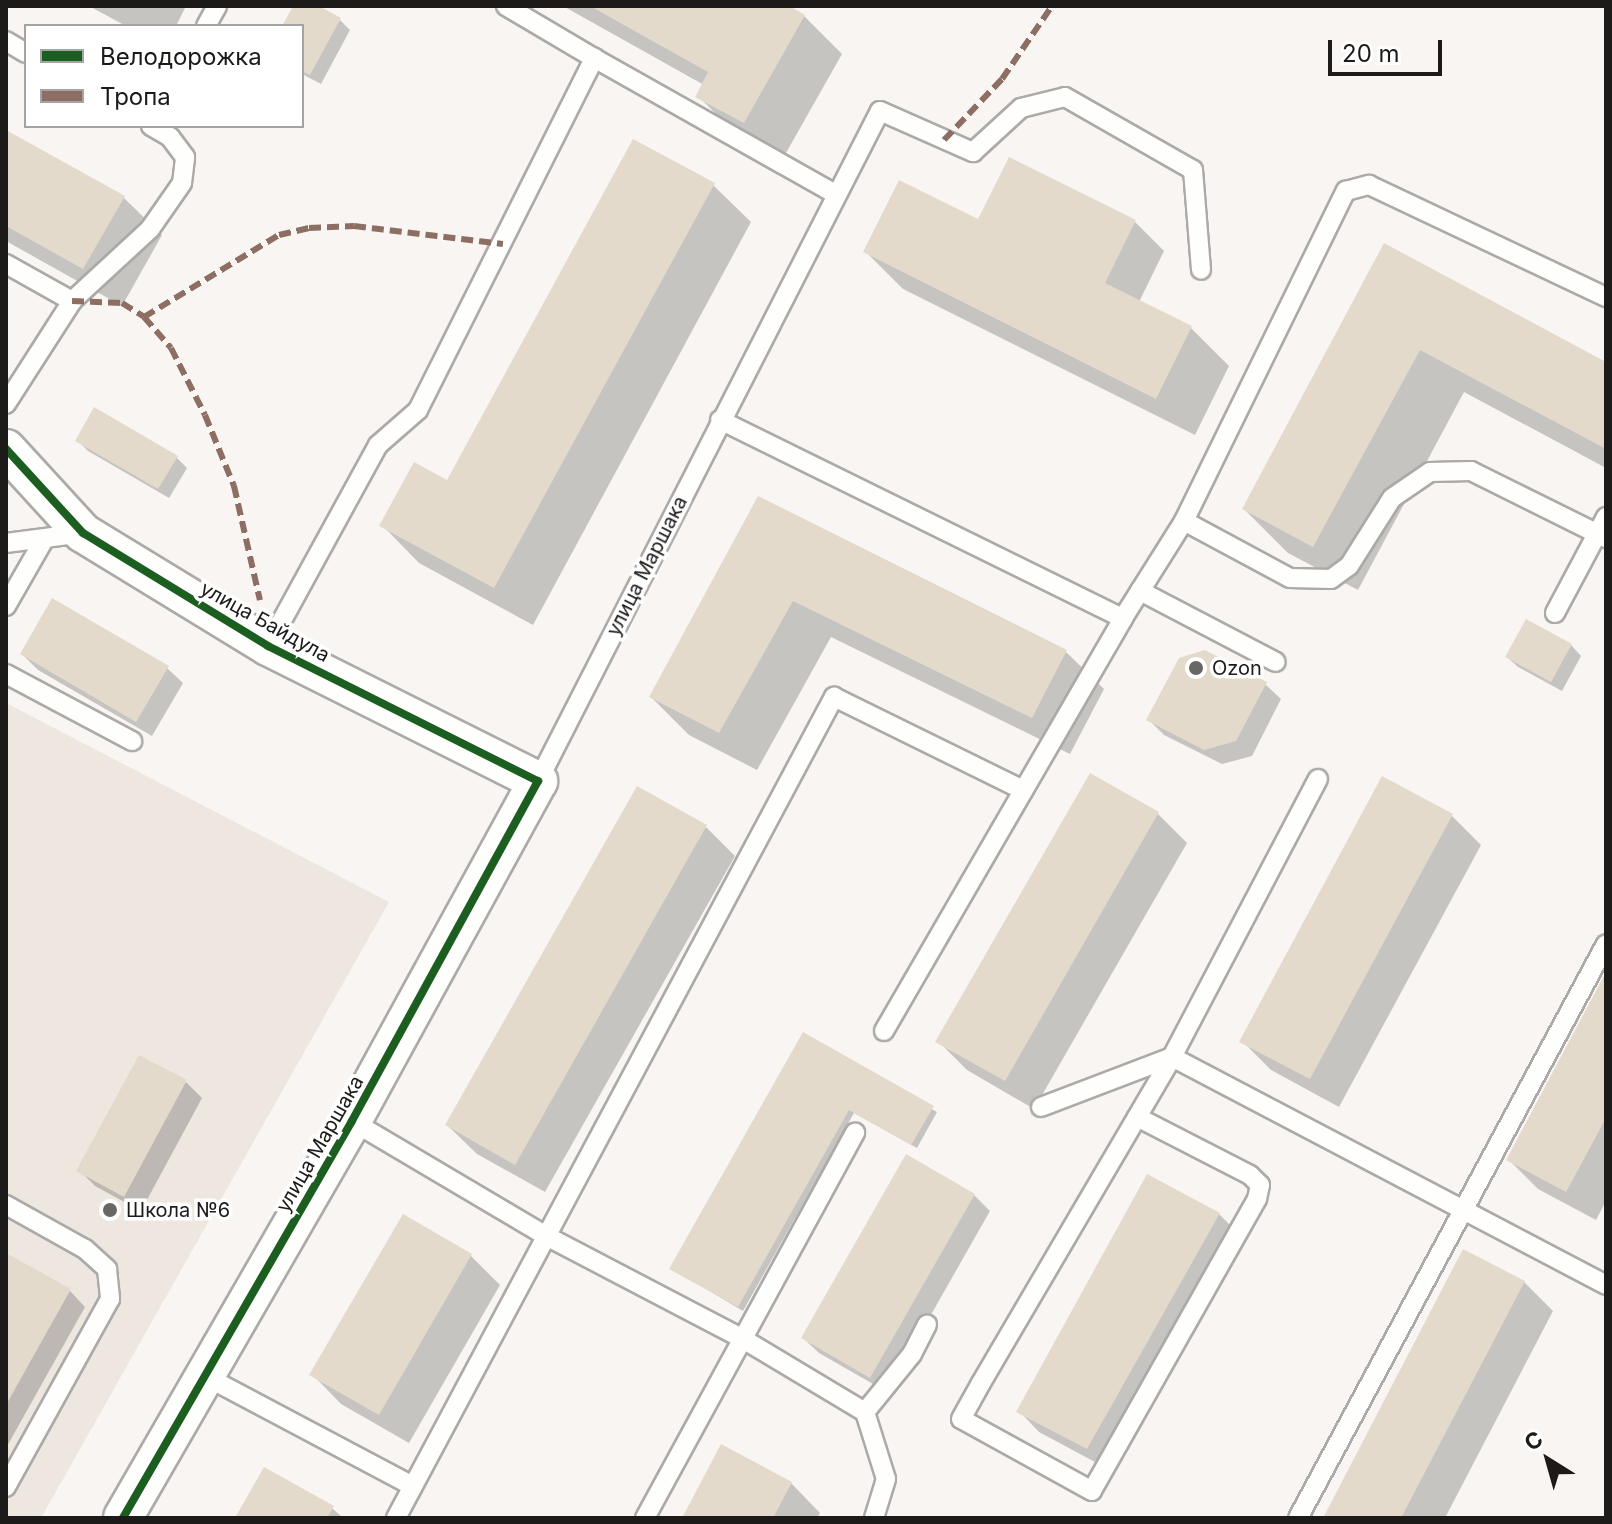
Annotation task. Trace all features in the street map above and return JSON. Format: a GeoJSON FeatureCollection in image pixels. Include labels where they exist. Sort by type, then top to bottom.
{"type":"FeatureCollection","features":[{"type":"Feature","properties":{"kind":"street","name":"улица Байдула"},"geometry":{"type":"LineString","coordinates":[[6,449],[83,533],[268,646],[538,781]]}},
{"type":"Feature","properties":{"kind":"street","name":"улица Маршака"},"geometry":{"type":"LineString","coordinates":[[123,1518],[352,1121],[538,781]]}},
{"type":"Feature","properties":{"kind":"lane"},"geometry":{"type":"LineString","coordinates":[[207,24],[217,6]]}},
{"type":"Feature","properties":{"kind":"lane"},"geometry":{"type":"LineString","coordinates":[[506,6],[835,194]]}},
{"type":"Feature","properties":{"kind":"lane"},"geometry":{"type":"LineString","coordinates":[[6,41],[24,52]]}},
{"type":"Feature","properties":{"kind":"lane"},"geometry":{"type":"LineString","coordinates":[[268,646],[378,445],[418,410],[594,58]]}},
{"type":"Feature","properties":{"kind":"lane","name":"улица Маршака"},"geometry":{"type":"LineString","coordinates":[[538,781],[880,111],[973,152],[1021,108],[1065,97],[1193,170],[1201,270]]}},
{"type":"Feature","properties":{"kind":"lane"},"geometry":{"type":"LineString","coordinates":[[6,404],[72,301],[150,229],[182,183],[185,157],[170,137],[154,128]]}},
{"type":"Feature","properties":{"kind":"lane"},"geometry":{"type":"LineString","coordinates":[[884,1031],[1123,618],[1184,521],[1346,191],[1369,185],[1606,297]]}},
{"type":"Feature","properties":{"kind":"lane"},"geometry":{"type":"LineString","coordinates":[[6,264],[72,301]]}},
{"type":"Feature","properties":{"kind":"lane"},"geometry":{"type":"LineString","coordinates":[[720,420],[1123,618]]}},
{"type":"Feature","properties":{"kind":"lane"},"geometry":{"type":"LineString","coordinates":[[1184,521],[1290,578],[1331,579],[1349,566],[1392,498],[1430,472],[1471,471],[1603,529],[1555,613]]}},
{"type":"Feature","properties":{"kind":"lane"},"geometry":{"type":"LineString","coordinates":[[6,543],[83,533]]}},
{"type":"Feature","properties":{"kind":"lane"},"geometry":{"type":"LineString","coordinates":[[6,606],[45,538]]}},
{"type":"Feature","properties":{"kind":"lane"},"geometry":{"type":"LineString","coordinates":[[1140,591],[1276,662]]}},
{"type":"Feature","properties":{"kind":"lane"},"geometry":{"type":"LineString","coordinates":[[6,674],[132,741]]}},
{"type":"Feature","properties":{"kind":"lane"},"geometry":{"type":"LineString","coordinates":[[396,1518],[834,697],[1023,790]]}},
{"type":"Feature","properties":{"kind":"lane"},"geometry":{"type":"LineString","coordinates":[[1137,1117],[1250,1175],[1260,1185],[1257,1199],[1092,1491],[961,1419],[1137,1117],[1172,1057],[1318,779]]}},
{"type":"Feature","properties":{"kind":"lane"},"geometry":{"type":"LineString","coordinates":[[1298,1518],[1606,944]]}},
{"type":"Feature","properties":{"kind":"lane"},"geometry":{"type":"LineString","coordinates":[[1041,1107],[1172,1057],[1463,1213],[1606,1285]]}},
{"type":"Feature","properties":{"kind":"lane"},"geometry":{"type":"LineString","coordinates":[[352,1121],[548,1237],[743,1339],[865,1412],[886,1479],[874,1518]]}},
{"type":"Feature","properties":{"kind":"lane"},"geometry":{"type":"LineString","coordinates":[[645,1518],[855,1133]]}},
{"type":"Feature","properties":{"kind":"lane"},"geometry":{"type":"LineString","coordinates":[[6,1205],[85,1249],[107,1269],[110,1299],[6,1487]]}},
{"type":"Feature","properties":{"kind":"lane"},"geometry":{"type":"LineString","coordinates":[[865,1412],[912,1354],[927,1325]]}},
{"type":"Feature","properties":{"kind":"lane"},"geometry":{"type":"LineString","coordinates":[[205,1376],[413,1486]]}},
{"type":"Feature","properties":{"kind":"shaded area","name":"Школа №6"},"geometry":{"type":"Polygon","coordinates":[[[6,703],[389,902],[41,1518],[6,1518],[6,703]]]}},
{"type":"Feature","properties":{"kind":"building"},"geometry":{"type":"Polygon","coordinates":[[[293,6],[319,6],[341,18],[310,75],[304,72],[304,24],[283,24],[293,6]]]}},
{"type":"Feature","properties":{"kind":"building"},"geometry":{"type":"Polygon","coordinates":[[[590,6],[790,6],[805,15],[744,123],[695,97],[708,72],[590,6]]]}},
{"type":"Feature","properties":{"kind":"building"},"geometry":{"type":"Polygon","coordinates":[[[6,130],[125,196],[83,269],[6,226],[6,130]]]}},
{"type":"Feature","properties":{"kind":"building"},"geometry":{"type":"Polygon","coordinates":[[[633,139],[715,183],[494,588],[379,526],[414,462],[447,480],[633,139]]]}},
{"type":"Feature","properties":{"kind":"building"},"geometry":{"type":"Polygon","coordinates":[[[1009,157],[1136,220],[1105,283],[1192,326],[1156,399],[863,252],[899,180],[978,219],[1009,157]]]}},
{"type":"Feature","properties":{"kind":"building"},"geometry":{"type":"Polygon","coordinates":[[[1384,243],[1606,362],[1606,449],[1420,350],[1313,547],[1242,509],[1384,243]]]}},
{"type":"Feature","properties":{"kind":"building"},"geometry":{"type":"Polygon","coordinates":[[[94,407],[178,456],[158,489],[75,441],[94,407]]]}},
{"type":"Feature","properties":{"kind":"building"},"geometry":{"type":"Polygon","coordinates":[[[758,496],[1067,650],[1032,718],[793,601],[719,733],[649,697],[758,496]]]}},
{"type":"Feature","properties":{"kind":"building"},"geometry":{"type":"Polygon","coordinates":[[[52,598],[169,666],[136,722],[20,654],[52,598]]]}},
{"type":"Feature","properties":{"kind":"building"},"geometry":{"type":"Polygon","coordinates":[[[1526,619],[1572,644],[1551,682],[1505,657],[1526,619]]]}},
{"type":"Feature","properties":{"kind":"building"},"geometry":{"type":"Polygon","coordinates":[[[1205,650],[1267,682],[1236,741],[1204,750],[1146,720],[1179,658],[1205,650]]]}},
{"type":"Feature","properties":{"kind":"building"},"geometry":{"type":"Polygon","coordinates":[[[1090,773],[1159,812],[1005,1081],[935,1042],[1090,773]]]}},
{"type":"Feature","properties":{"kind":"building"},"geometry":{"type":"Polygon","coordinates":[[[1382,776],[1453,814],[1310,1079],[1239,1042],[1382,776]]]}},
{"type":"Feature","properties":{"kind":"building"},"geometry":{"type":"Polygon","coordinates":[[[637,786],[707,825],[515,1165],[445,1125],[637,786]]]}},
{"type":"Feature","properties":{"kind":"building"},"geometry":{"type":"Polygon","coordinates":[[[1606,972],[1606,1118],[1566,1192],[1506,1160],[1606,972]]]}},
{"type":"Feature","properties":{"kind":"building"},"geometry":{"type":"Polygon","coordinates":[[[803,1032],[934,1106],[911,1145],[849,1110],[738,1307],[669,1269],[803,1032]]]}},
{"type":"Feature","properties":{"kind":"building"},"geometry":{"type":"Polygon","coordinates":[[[139,1055],[187,1080],[124,1197],[76,1171],[139,1055]]]}},
{"type":"Feature","properties":{"kind":"building"},"geometry":{"type":"Polygon","coordinates":[[[906,1154],[975,1194],[870,1378],[801,1338],[906,1154]]]}},
{"type":"Feature","properties":{"kind":"building"},"geometry":{"type":"Polygon","coordinates":[[[1147,1174],[1220,1213],[1087,1449],[1016,1412],[1147,1174]]]}},
{"type":"Feature","properties":{"kind":"building"},"geometry":{"type":"Polygon","coordinates":[[[403,1214],[472,1254],[379,1415],[309,1375],[403,1214]]]}},
{"type":"Feature","properties":{"kind":"building"},"geometry":{"type":"Polygon","coordinates":[[[1463,1249],[1525,1281],[1401,1518],[1323,1518],[1463,1249]]]}},
{"type":"Feature","properties":{"kind":"building"},"geometry":{"type":"Polygon","coordinates":[[[6,1253],[71,1289],[6,1405],[6,1253]]]}},
{"type":"Feature","properties":{"kind":"building"},"geometry":{"type":"Polygon","coordinates":[[[721,1444],[792,1482],[773,1518],[682,1518],[721,1444]]]}},
{"type":"Feature","properties":{"kind":"building"},"geometry":{"type":"Polygon","coordinates":[[[264,1467],[334,1506],[327,1518],[235,1518],[264,1467]]]}},
{"type":"Feature","properties":{"kind":"marked path"},"geometry":{"type":"LineString","coordinates":[[944,140],[1002,79],[1052,6]]}},
{"type":"Feature","properties":{"kind":"marked path"},"geometry":{"type":"LineString","coordinates":[[144,317],[279,235],[309,228],[354,226],[503,244]]}},
{"type":"Feature","properties":{"kind":"marked path"},"geometry":{"type":"LineString","coordinates":[[72,301],[122,303],[144,317],[171,348],[205,415],[234,486],[260,600]]}},
{"type":"Feature","properties":{"kind":"cycle path"},"geometry":{"type":"LineString","coordinates":[[6,449],[83,533],[268,646],[538,781],[352,1121],[123,1518]]}},
{"type":"Feature","properties":{"kind":"place","name":"Ozon"},"geometry":{"type":"Point","coordinates":[1196,668]}},
{"type":"Feature","properties":{"kind":"place","name":"Школа №6"},"geometry":{"type":"Point","coordinates":[110,1210]}}]}
